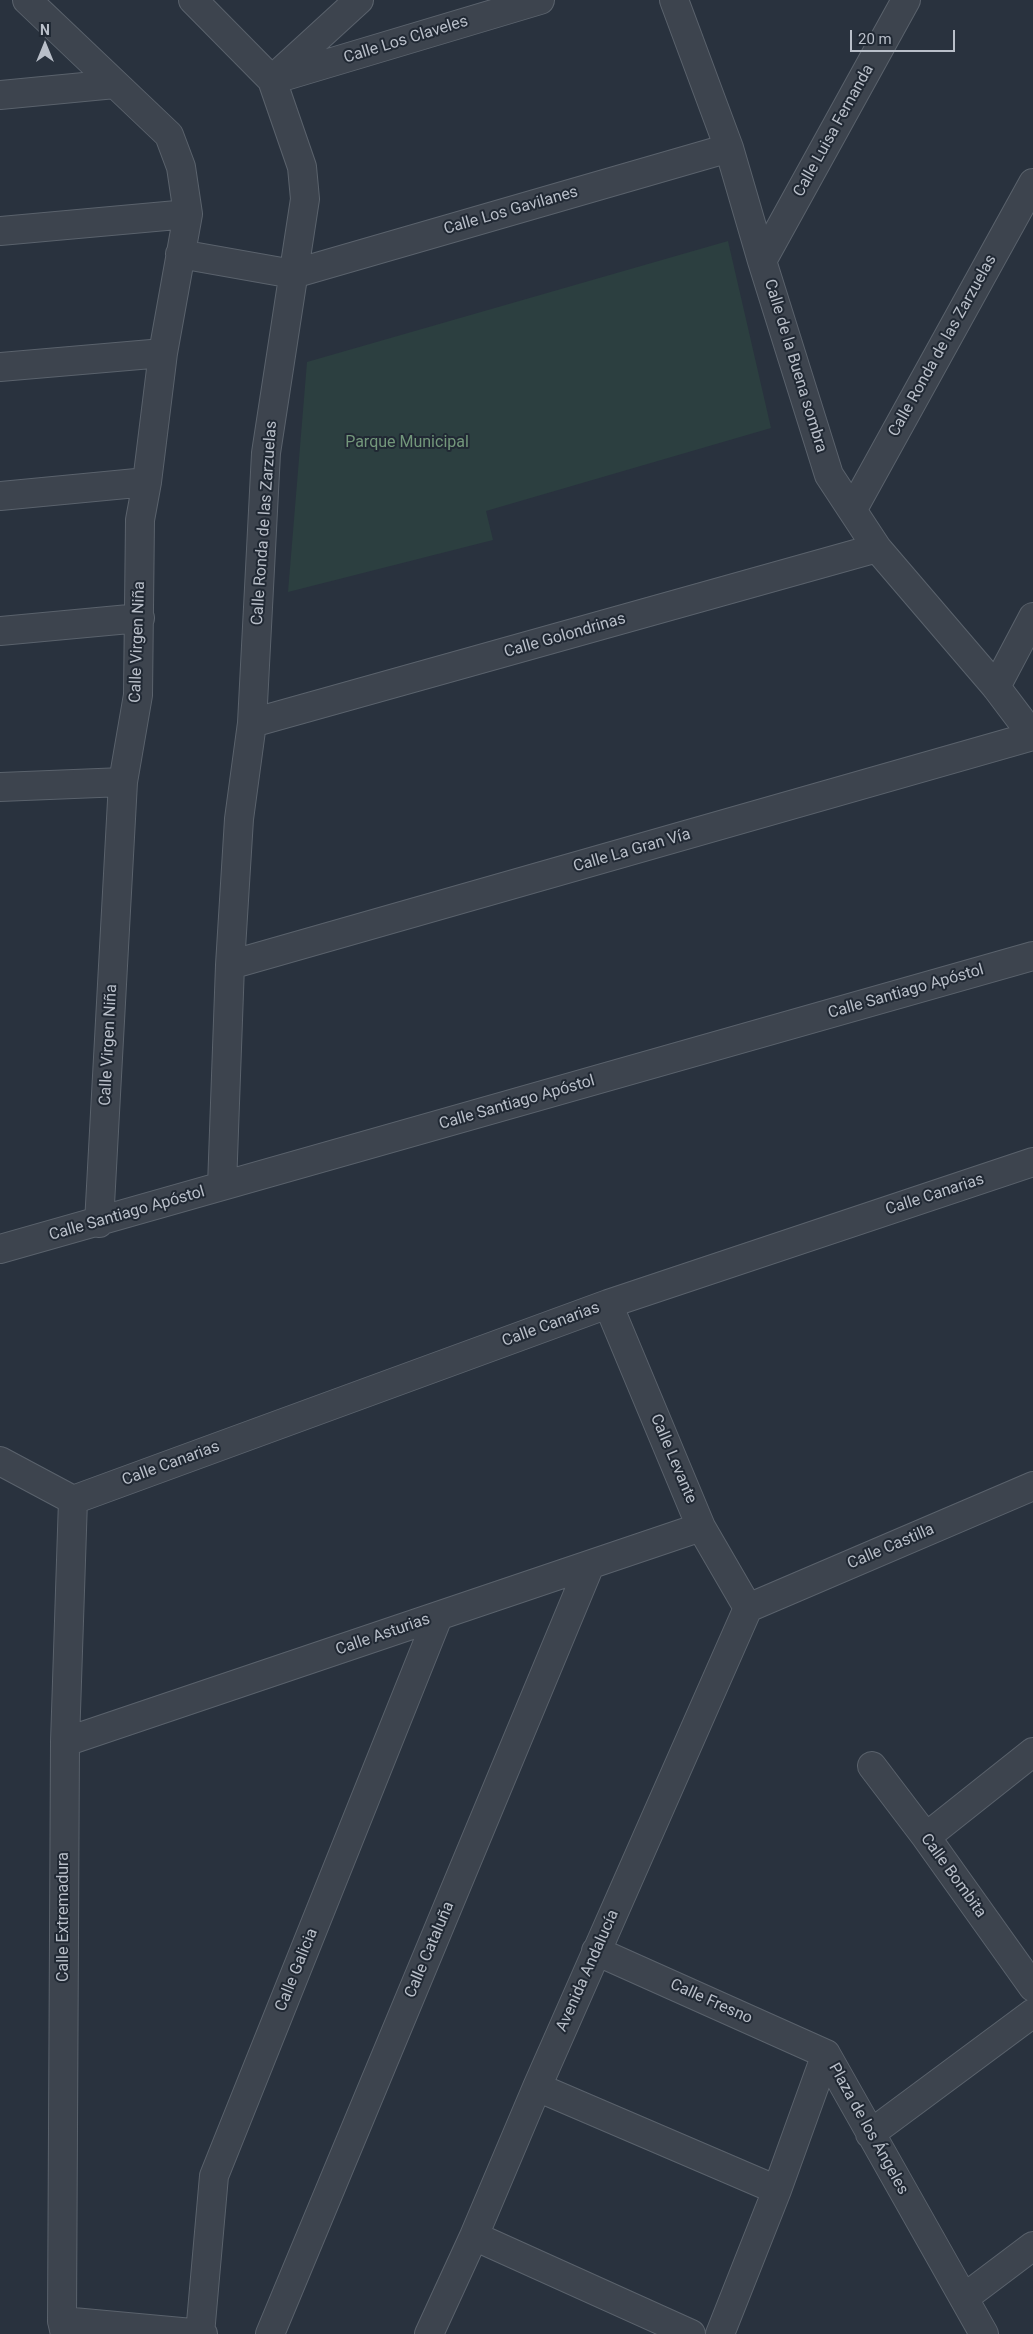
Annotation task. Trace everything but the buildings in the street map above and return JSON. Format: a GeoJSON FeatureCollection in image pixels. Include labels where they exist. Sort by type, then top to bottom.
{"type":"FeatureCollection","features":[{"type":"Feature","properties":{"kind":"street","name":"Calle Virgen Niña"},"geometry":{"type":"LineString","coordinates":[[27,0],[169,135],[181,167],[188,214],[163,353],[147,482],[140,520],[138,695],[123,782],[99,1223]]}},
{"type":"Feature","properties":{"kind":"street","name":"Calle Ronda de las Zarzuelas"},"geometry":{"type":"LineString","coordinates":[[193,0],[272,80],[302,167],[306,199],[266,453],[252,723],[239,819],[230,965]]}},
{"type":"Feature","properties":{"kind":"street"},"geometry":{"type":"LineString","coordinates":[[272,80],[359,0]]}},
{"type":"Feature","properties":{"kind":"street","name":"Calle Los Claveles"},"geometry":{"type":"LineString","coordinates":[[272,80],[540,0]]}},
{"type":"Feature","properties":{"kind":"street","name":"Calle de la Buena sombra"},"geometry":{"type":"LineString","coordinates":[[674,0],[729,148],[762,262],[829,475],[877,548],[996,687],[1033,736]]}},
{"type":"Feature","properties":{"kind":"street","name":"Calle Luisa Fernanda"},"geometry":{"type":"LineString","coordinates":[[762,262],[906,0]]}},
{"type":"Feature","properties":{"kind":"street"},"geometry":{"type":"LineString","coordinates":[[0,95],[115,84]]}},
{"type":"Feature","properties":{"kind":"street","name":"Calle Los Gavilanes"},"geometry":{"type":"LineString","coordinates":[[293,274],[729,148]]}},
{"type":"Feature","properties":{"kind":"street","name":"Calle Ronda de las Zarzuelas"},"geometry":{"type":"LineString","coordinates":[[853,509],[1033,183]]}},
{"type":"Feature","properties":{"kind":"street"},"geometry":{"type":"LineString","coordinates":[[0,231],[188,214]]}},
{"type":"Feature","properties":{"kind":"street"},"geometry":{"type":"LineString","coordinates":[[180,254],[293,274]]}},
{"type":"Feature","properties":{"kind":"street"},"geometry":{"type":"LineString","coordinates":[[0,367],[163,353]]}},
{"type":"Feature","properties":{"kind":"street"},"geometry":{"type":"LineString","coordinates":[[0,496],[147,482]]}},
{"type":"Feature","properties":{"kind":"street","name":"Calle Golondrinas"},"geometry":{"type":"LineString","coordinates":[[252,723],[877,548]]}},
{"type":"Feature","properties":{"kind":"street"},"geometry":{"type":"LineString","coordinates":[[996,687],[1033,617]]}},
{"type":"Feature","properties":{"kind":"street"},"geometry":{"type":"LineString","coordinates":[[0,631],[140,618]]}},
{"type":"Feature","properties":{"kind":"street","name":"Calle La Gran Vía"},"geometry":{"type":"LineString","coordinates":[[230,965],[1033,736]]}},
{"type":"Feature","properties":{"kind":"street"},"geometry":{"type":"LineString","coordinates":[[0,787],[123,782]]}},
{"type":"Feature","properties":{"kind":"street","name":"Calle Santiago Apóstol"},"geometry":{"type":"LineString","coordinates":[[0,1249],[99,1223],[222,1186],[1033,956]]}},
{"type":"Feature","properties":{"kind":"street"},"geometry":{"type":"LineString","coordinates":[[222,1186],[230,965]]}},
{"type":"Feature","properties":{"kind":"street","name":"Calle Canarias"},"geometry":{"type":"LineString","coordinates":[[74,1500],[608,1304],[1033,1162]]}},
{"type":"Feature","properties":{"kind":"street","name":"Calle Levante"},"geometry":{"type":"LineString","coordinates":[[608,1304],[701,1527],[748,1608]]}},
{"type":"Feature","properties":{"kind":"street"},"geometry":{"type":"LineString","coordinates":[[0,1461],[74,1500]]}},
{"type":"Feature","properties":{"kind":"street","name":"Calle Castilla"},"geometry":{"type":"LineString","coordinates":[[748,1608],[1033,1486]]}},
{"type":"Feature","properties":{"kind":"street","name":"Calle Extremadura"},"geometry":{"type":"LineString","coordinates":[[64,2327],[65,1742],[74,1500]]}},
{"type":"Feature","properties":{"kind":"street","name":"Calle Asturias"},"geometry":{"type":"LineString","coordinates":[[65,1742],[701,1527]]}},
{"type":"Feature","properties":{"kind":"street","name":"Calle Cataluña"},"geometry":{"type":"LineString","coordinates":[[270,2334],[590,1565]]}},
{"type":"Feature","properties":{"kind":"street","name":"Avenida Andalucía"},"geometry":{"type":"LineString","coordinates":[[429,2334],[474,2236],[596,1951],[748,1608]]}},
{"type":"Feature","properties":{"kind":"street","name":"Calle Galicia"},"geometry":{"type":"LineString","coordinates":[[202,2334],[214,2176],[438,1617]]}},
{"type":"Feature","properties":{"kind":"street"},"geometry":{"type":"LineString","coordinates":[[926,1837],[1033,1752]]}},
{"type":"Feature","properties":{"kind":"street","name":"Calle Bombita"},"geometry":{"type":"LineString","coordinates":[[872,1766],[926,1837],[1033,1987]]}},
{"type":"Feature","properties":{"kind":"street","name":"Calle Fresno"},"geometry":{"type":"LineString","coordinates":[[596,1951],[826,2054]]}},
{"type":"Feature","properties":{"kind":"street"},"geometry":{"type":"LineString","coordinates":[[870,2134],[1033,2013]]}},
{"type":"Feature","properties":{"kind":"street","name":"Plaza de los Ángeles"},"geometry":{"type":"LineString","coordinates":[[826,2054],[984,2334]]}},
{"type":"Feature","properties":{"kind":"street","name":"Plaza de los Ángeles"},"geometry":{"type":"LineString","coordinates":[[720,2334],[826,2054]]}},
{"type":"Feature","properties":{"kind":"street"},"geometry":{"type":"LineString","coordinates":[[537,2088],[776,2190]]}},
{"type":"Feature","properties":{"kind":"street"},"geometry":{"type":"LineString","coordinates":[[474,2236],[691,2334]]}},
{"type":"Feature","properties":{"kind":"street"},"geometry":{"type":"LineString","coordinates":[[964,2298],[1033,2246]]}},
{"type":"Feature","properties":{"kind":"street"},"geometry":{"type":"LineString","coordinates":[[64,2327],[202,2334]]}},
{"type":"Feature","properties":{"kind":"green space","name":"Parque Municipal"},"geometry":{"type":"Polygon","coordinates":[[[728,241],[771,428],[486,511],[493,540],[288,592],[307,362],[728,241]]]}}]}
